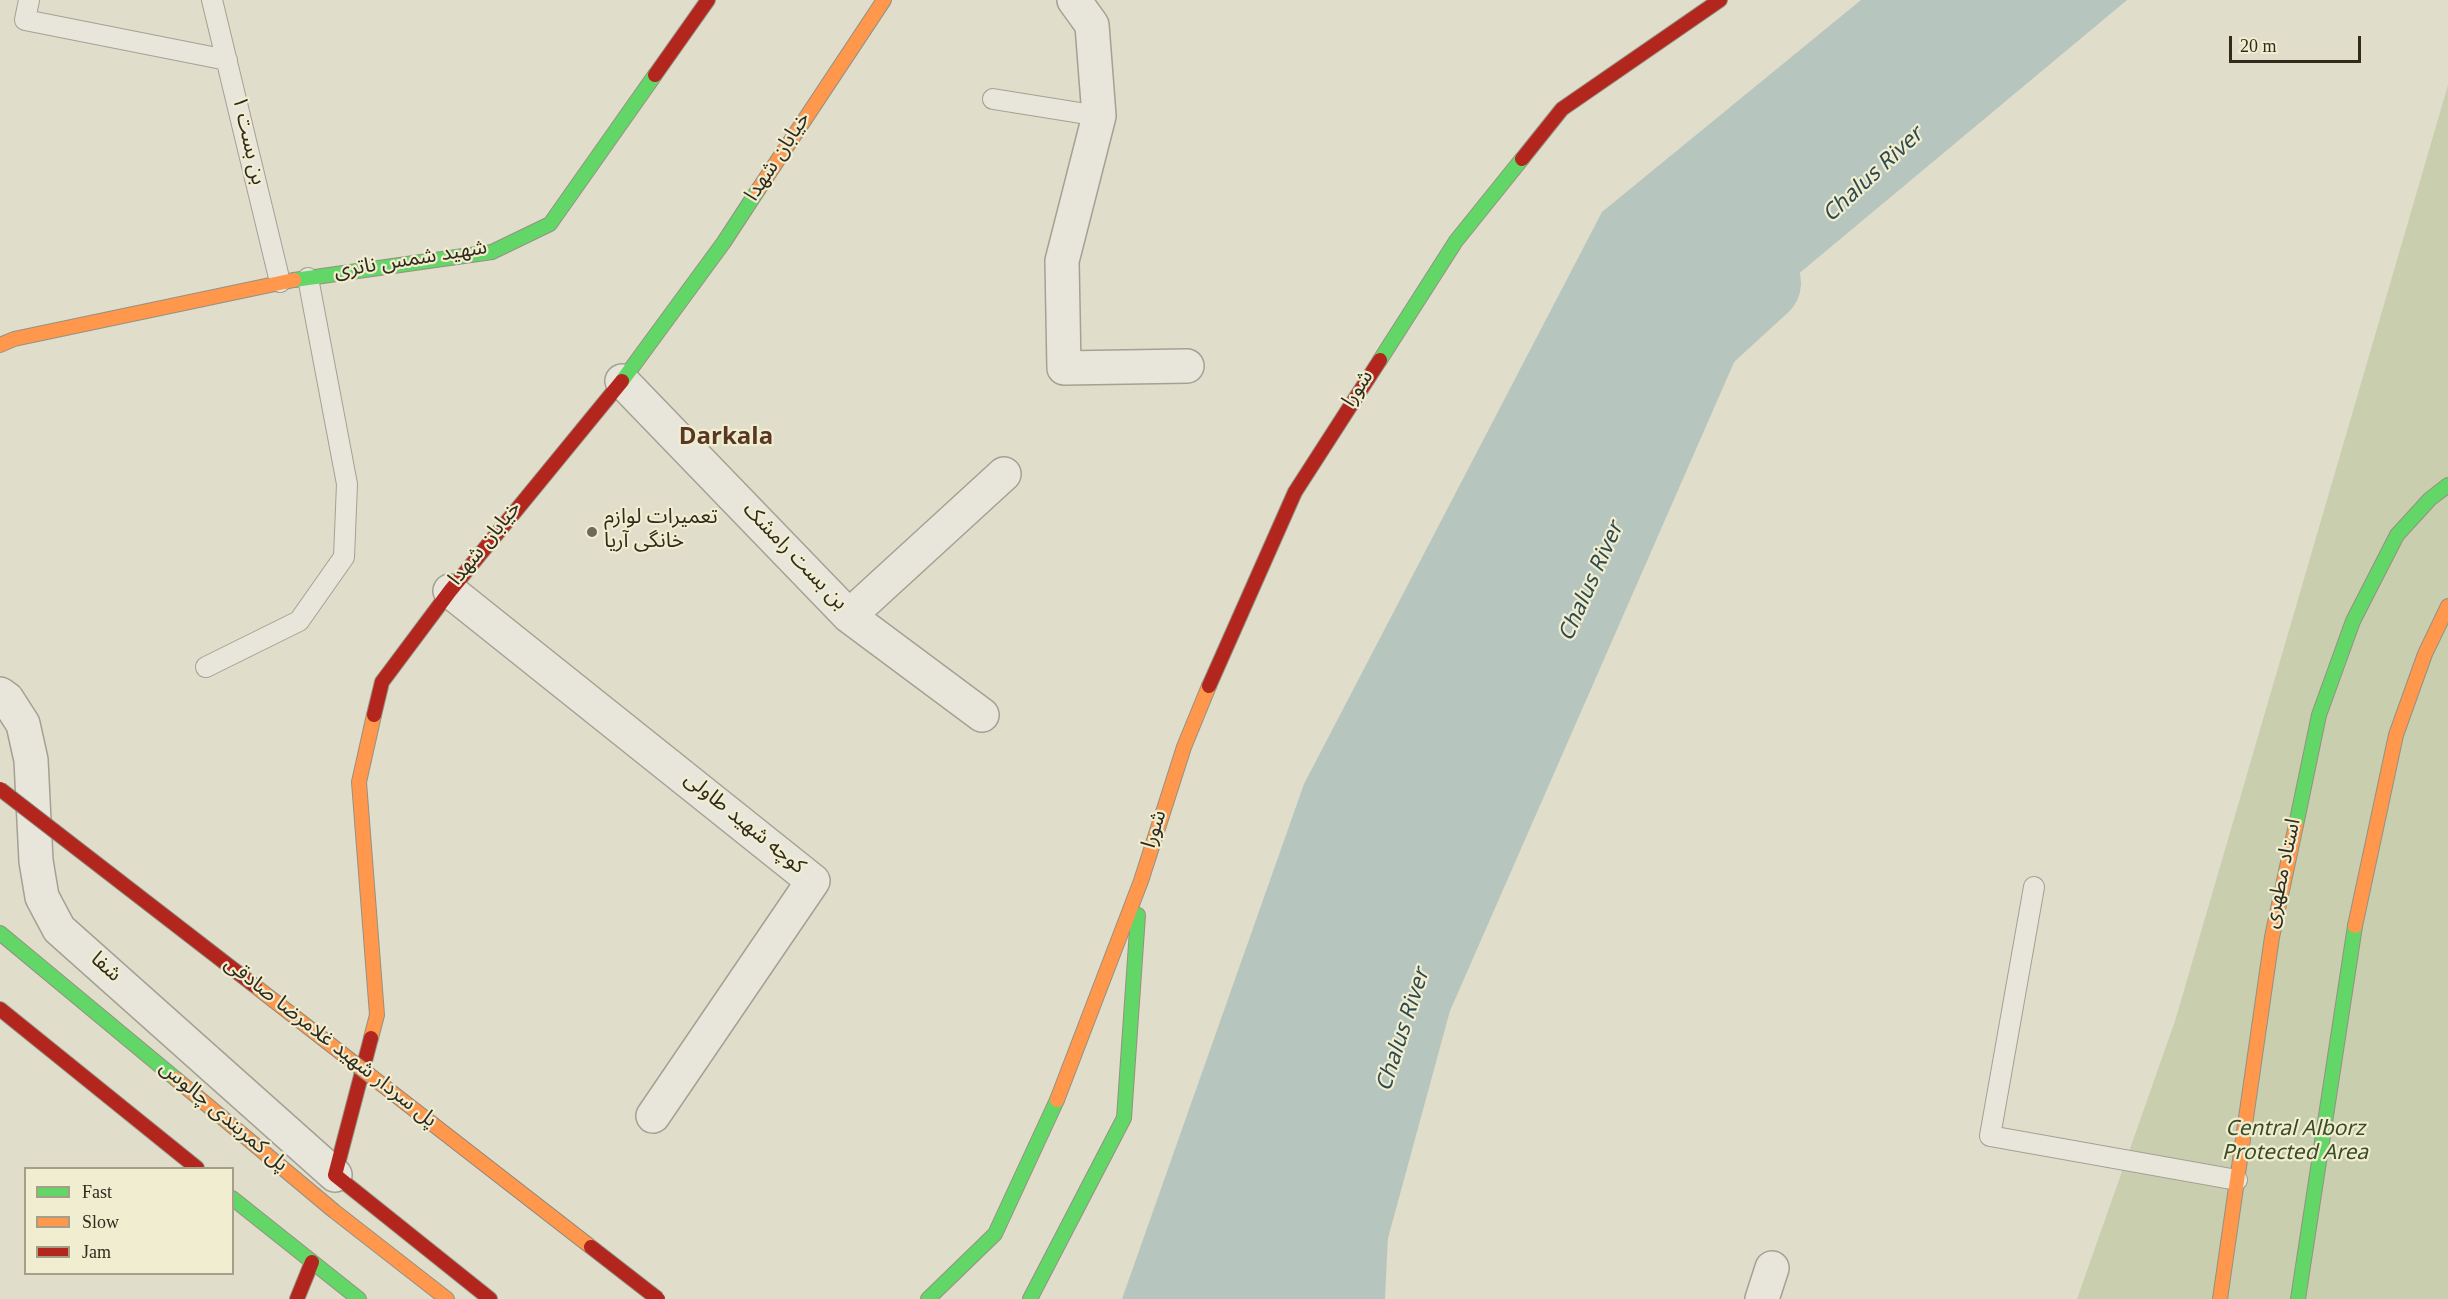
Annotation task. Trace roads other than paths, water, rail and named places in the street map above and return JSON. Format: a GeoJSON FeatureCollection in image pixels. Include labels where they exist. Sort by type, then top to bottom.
{"type":"FeatureCollection","features":[{"type":"Feature","properties":{"kind":"main road","name":"شهید شمس ناتری"},"geometry":{"type":"LineString","coordinates":[[0,345],[14,339],[280,282],[492,252],[550,224],[708,0]]}},
{"type":"Feature","properties":{"kind":"main road","name":"خیابان شهدا"},"geometry":{"type":"LineString","coordinates":[[335,1175],[377,1015],[358,782],[382,682],[450,591],[622,381],[724,242],[884,0]]}},
{"type":"Feature","properties":{"kind":"main road","name":"شورا"},"geometry":{"type":"LineString","coordinates":[[928,1299],[994,1234],[1060,1094],[1141,881],[1184,747],[1224,650],[1295,492],[1456,241],[1562,109],[1720,0]]}},
{"type":"Feature","properties":{"kind":"main road","name":"استاد مطهری"},"geometry":{"type":"LineString","coordinates":[[2220,1299],[2272,937],[2319,715],[2358,611],[2397,535],[2430,499],[2448,485]]}},
{"type":"Feature","properties":{"kind":"main road"},"geometry":{"type":"LineString","coordinates":[[2430,499],[2442,510]]}},
{"type":"Feature","properties":{"kind":"main road"},"geometry":{"type":"LineString","coordinates":[[2298,1299],[2350,948],[2396,735],[2425,654],[2448,606]]}},
{"type":"Feature","properties":{"kind":"main road","name":"پل سردار شهید غلامرضا صادقی"},"geometry":{"type":"LineString","coordinates":[[0,789],[658,1299]]}},
{"type":"Feature","properties":{"kind":"main road","name":"شورا"},"geometry":{"type":"LineString","coordinates":[[1030,1299],[1124,1118],[1141,881]]}},
{"type":"Feature","properties":{"kind":"main road","name":"پل کمربندی چالوس"},"geometry":{"type":"LineString","coordinates":[[0,933],[334,1211],[447,1299]]}},
{"type":"Feature","properties":{"kind":"main road"},"geometry":{"type":"LineString","coordinates":[[0,1009],[196,1167]]}},
{"type":"Feature","properties":{"kind":"main road"},"geometry":{"type":"LineString","coordinates":[[335,1175],[490,1299]]}},
{"type":"Feature","properties":{"kind":"main road"},"geometry":{"type":"LineString","coordinates":[[234,1200],[359,1299]]}},
{"type":"Feature","properties":{"kind":"main road"},"geometry":{"type":"LineString","coordinates":[[297,1299],[312,1262]]}},
{"type":"Feature","properties":{"kind":"street"},"geometry":{"type":"LineString","coordinates":[[1074,0],[1092,25],[1099,116],[1062,261],[1064,368],[1187,366]]}},
{"type":"Feature","properties":{"kind":"street","name":"بن بست رامشک"},"geometry":{"type":"LineString","coordinates":[[622,381],[849,616],[982,715]]}},
{"type":"Feature","properties":{"kind":"street"},"geometry":{"type":"LineString","coordinates":[[849,616],[1004,474]]}},
{"type":"Feature","properties":{"kind":"street","name":"کوچه شهید طاولی"},"geometry":{"type":"LineString","coordinates":[[450,591],[813,881],[653,1116]]}},
{"type":"Feature","properties":{"kind":"street","name":"شفا"},"geometry":{"type":"LineString","coordinates":[[0,694],[7,699],[23,724],[31,760],[37,870],[42,897],[59,929],[335,1175]]}},
{"type":"Feature","properties":{"kind":"street"},"geometry":{"type":"LineString","coordinates":[[1762,1299],[1772,1268]]}},
{"type":"Feature","properties":{"kind":"lane"},"geometry":{"type":"LineString","coordinates":[[29,0],[25,20],[226,60]]}},
{"type":"Feature","properties":{"kind":"lane","name":"بن بست ۱"},"geometry":{"type":"LineString","coordinates":[[212,0],[280,282]]}},
{"type":"Feature","properties":{"kind":"lane"},"geometry":{"type":"LineString","coordinates":[[993,99],[1099,116]]}},
{"type":"Feature","properties":{"kind":"lane"},"geometry":{"type":"LineString","coordinates":[[206,667],[299,621],[344,557],[347,484],[308,278]]}},
{"type":"Feature","properties":{"kind":"lane"},"geometry":{"type":"LineString","coordinates":[[2034,887],[1990,1136],[2237,1180]]}},
{"type":"Feature","properties":{"kind":"water"},"geometry":{"type":"Polygon","coordinates":[[[1861,0],[2127,0],[1646,401],[1401,954],[1385,1299],[1122,1299],[1304,784],[1602,212],[1861,0]]]}},
{"type":"Feature","properties":{"kind":"waterway","name":"Chalus River"},"geometry":{"type":"LineString","coordinates":[[1330,1299],[1412,998],[1701,338],[1761,283]]}},
{"type":"Feature","properties":{"kind":"place","name":"تعمیرات لوازم خانگی آریا"},"geometry":{"type":"Point","coordinates":[592,532]}},
{"type":"Feature","properties":{"kind":"district","name":"Darkala"},"geometry":{"type":"Point","coordinates":[726,440]}},
{"type":"Feature","properties":{"kind":"park label","name":"Central Alborz Protected Area"},"geometry":{"type":"Point","coordinates":[2295,1144]}}]}
